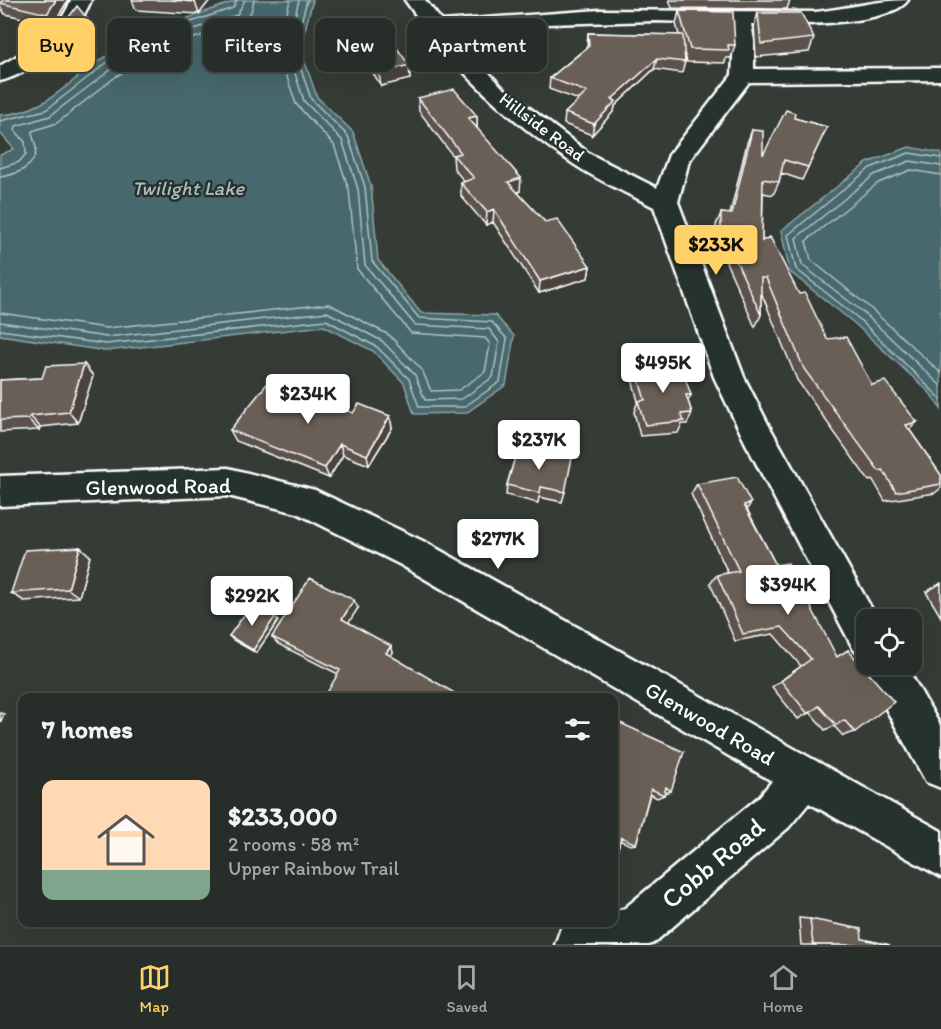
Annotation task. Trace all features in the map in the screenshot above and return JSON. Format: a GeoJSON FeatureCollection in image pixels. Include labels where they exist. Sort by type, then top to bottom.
{"type":"FeatureCollection","features":[{"type":"Feature","properties":{"kind":"street"},"geometry":{"type":"LineString","coordinates":[[0,75],[65,29],[75,16],[81,0]]}},
{"type":"Feature","properties":{"kind":"street","name":"Hillside Road"},"geometry":{"type":"LineString","coordinates":[[415,0],[430,18]]}},
{"type":"Feature","properties":{"kind":"street"},"geometry":{"type":"LineString","coordinates":[[534,18],[826,17],[869,11],[898,0]]}},
{"type":"Feature","properties":{"kind":"street"},"geometry":{"type":"LineString","coordinates":[[739,16],[744,41],[743,76],[677,160],[665,202],[683,257],[708,316],[729,377],[756,433],[856,617]]}},
{"type":"Feature","properties":{"kind":"street","name":"Hillside Road"},"geometry":{"type":"LineString","coordinates":[[474,72],[503,98],[582,159],[665,202]]}},
{"type":"Feature","properties":{"kind":"street"},"geometry":{"type":"LineString","coordinates":[[743,76],[941,74]]}},
{"type":"Feature","properties":{"kind":"street","name":"Glenwood Road"},"geometry":{"type":"LineString","coordinates":[[0,491],[228,482],[303,500],[414,554],[941,855]]}},
{"type":"Feature","properties":{"kind":"street"},"geometry":{"type":"LineString","coordinates":[[889,675],[941,767]]}},
{"type":"Feature","properties":{"kind":"street","name":"Cobb Road"},"geometry":{"type":"LineString","coordinates":[[578,945],[594,942],[639,926],[774,812],[803,776]]}},
{"type":"Feature","properties":{"kind":"water","name":"Twilight Lake"},"geometry":{"type":"Polygon","coordinates":[[[238,0],[313,0],[303,37],[303,18],[203,18],[203,72],[303,72],[303,57],[317,97],[353,132],[371,186],[378,260],[421,313],[495,315],[514,336],[506,385],[466,413],[414,414],[404,383],[373,351],[324,326],[106,351],[0,335],[0,155],[14,149],[0,133],[0,115],[17,113],[46,101],[84,72],[95,72],[95,64],[107,56],[107,72],[191,72],[190,18],[238,0]]]}},
{"type":"Feature","properties":{"kind":"water"},"geometry":{"type":"Polygon","coordinates":[[[909,147],[941,153],[941,409],[930,393],[854,323],[790,272],[781,231],[867,163],[909,147]]]}},
{"type":"Feature","properties":{"kind":"building"},"geometry":{"type":"Polygon","coordinates":[[[6,0],[56,0],[47,14],[0,3],[6,0]]]}},
{"type":"Feature","properties":{"kind":"building"},"geometry":{"type":"Polygon","coordinates":[[[172,0],[196,0],[195,2],[172,0]]]}},
{"type":"Feature","properties":{"kind":"building"},"geometry":{"type":"Polygon","coordinates":[[[77,6],[87,18],[73,18],[69,17],[77,6]]]}},
{"type":"Feature","properties":{"kind":"building"},"geometry":{"type":"Polygon","coordinates":[[[679,11],[733,12],[735,45],[728,45],[729,50],[690,49],[679,11]]]}},
{"type":"Feature","properties":{"kind":"building"},"geometry":{"type":"Polygon","coordinates":[[[758,13],[801,13],[814,38],[761,44],[758,13]]]}},
{"type":"Feature","properties":{"kind":"building"},"geometry":{"type":"Polygon","coordinates":[[[588,33],[683,35],[685,62],[657,59],[612,99],[616,101],[594,124],[565,113],[587,92],[550,78],[589,46],[588,33]]]}},
{"type":"Feature","properties":{"kind":"building"},"geometry":{"type":"Polygon","coordinates":[[[395,45],[407,62],[407,66],[395,69],[395,45]]]}},
{"type":"Feature","properties":{"kind":"building"},"geometry":{"type":"Polygon","coordinates":[[[454,89],[477,116],[468,118],[521,178],[508,182],[545,222],[557,219],[590,266],[540,281],[494,209],[487,212],[461,183],[474,178],[453,155],[461,153],[418,98],[454,89]]]}},
{"type":"Feature","properties":{"kind":"building"},"geometry":{"type":"Polygon","coordinates":[[[786,110],[795,113],[794,118],[827,127],[808,167],[784,160],[779,182],[763,179],[762,241],[770,237],[799,294],[805,293],[827,339],[846,337],[872,385],[885,381],[917,422],[906,425],[941,475],[941,484],[896,492],[883,470],[879,471],[804,369],[766,278],[761,278],[761,315],[726,239],[721,238],[721,213],[732,214],[752,130],[763,131],[763,155],[786,110]]]}},
{"type":"Feature","properties":{"kind":"building"},"geometry":{"type":"Polygon","coordinates":[[[680,363],[691,395],[686,395],[692,413],[681,414],[684,421],[645,425],[638,401],[645,400],[635,367],[680,363]]]}},
{"type":"Feature","properties":{"kind":"building"},"geometry":{"type":"Polygon","coordinates":[[[84,364],[69,412],[30,416],[28,419],[0,420],[0,380],[42,378],[46,366],[84,364]]]}},
{"type":"Feature","properties":{"kind":"building"},"geometry":{"type":"Polygon","coordinates":[[[270,380],[353,413],[359,404],[390,416],[367,455],[340,444],[325,468],[230,430],[270,380]]]}},
{"type":"Feature","properties":{"kind":"building"},"geometry":{"type":"Polygon","coordinates":[[[518,447],[572,458],[565,492],[541,487],[540,493],[507,485],[518,447]]]}},
{"type":"Feature","properties":{"kind":"building"},"geometry":{"type":"Polygon","coordinates":[[[737,477],[751,503],[744,505],[776,565],[788,563],[837,657],[848,650],[856,659],[856,675],[870,675],[894,702],[855,732],[844,720],[836,725],[819,706],[808,714],[781,681],[811,659],[782,627],[743,634],[717,575],[739,571],[697,484],[737,477]]]}},
{"type":"Feature","properties":{"kind":"building"},"geometry":{"type":"Polygon","coordinates":[[[80,547],[68,589],[11,593],[25,550],[80,547]]]}},
{"type":"Feature","properties":{"kind":"building"},"geometry":{"type":"Polygon","coordinates":[[[310,578],[354,600],[342,619],[391,646],[386,653],[454,693],[327,693],[340,670],[272,637],[310,578]]]}},
{"type":"Feature","properties":{"kind":"building"},"geometry":{"type":"Polygon","coordinates":[[[252,604],[275,617],[253,650],[229,636],[252,604]]]}},
{"type":"Feature","properties":{"kind":"building"},"geometry":{"type":"Polygon","coordinates":[[[618,722],[684,752],[671,791],[666,787],[664,795],[651,789],[636,844],[621,837],[618,848],[618,722]]]}},
{"type":"Feature","properties":{"kind":"building"},"geometry":{"type":"Polygon","coordinates":[[[810,919],[861,929],[862,939],[890,945],[813,945],[810,919]]]}}]}
